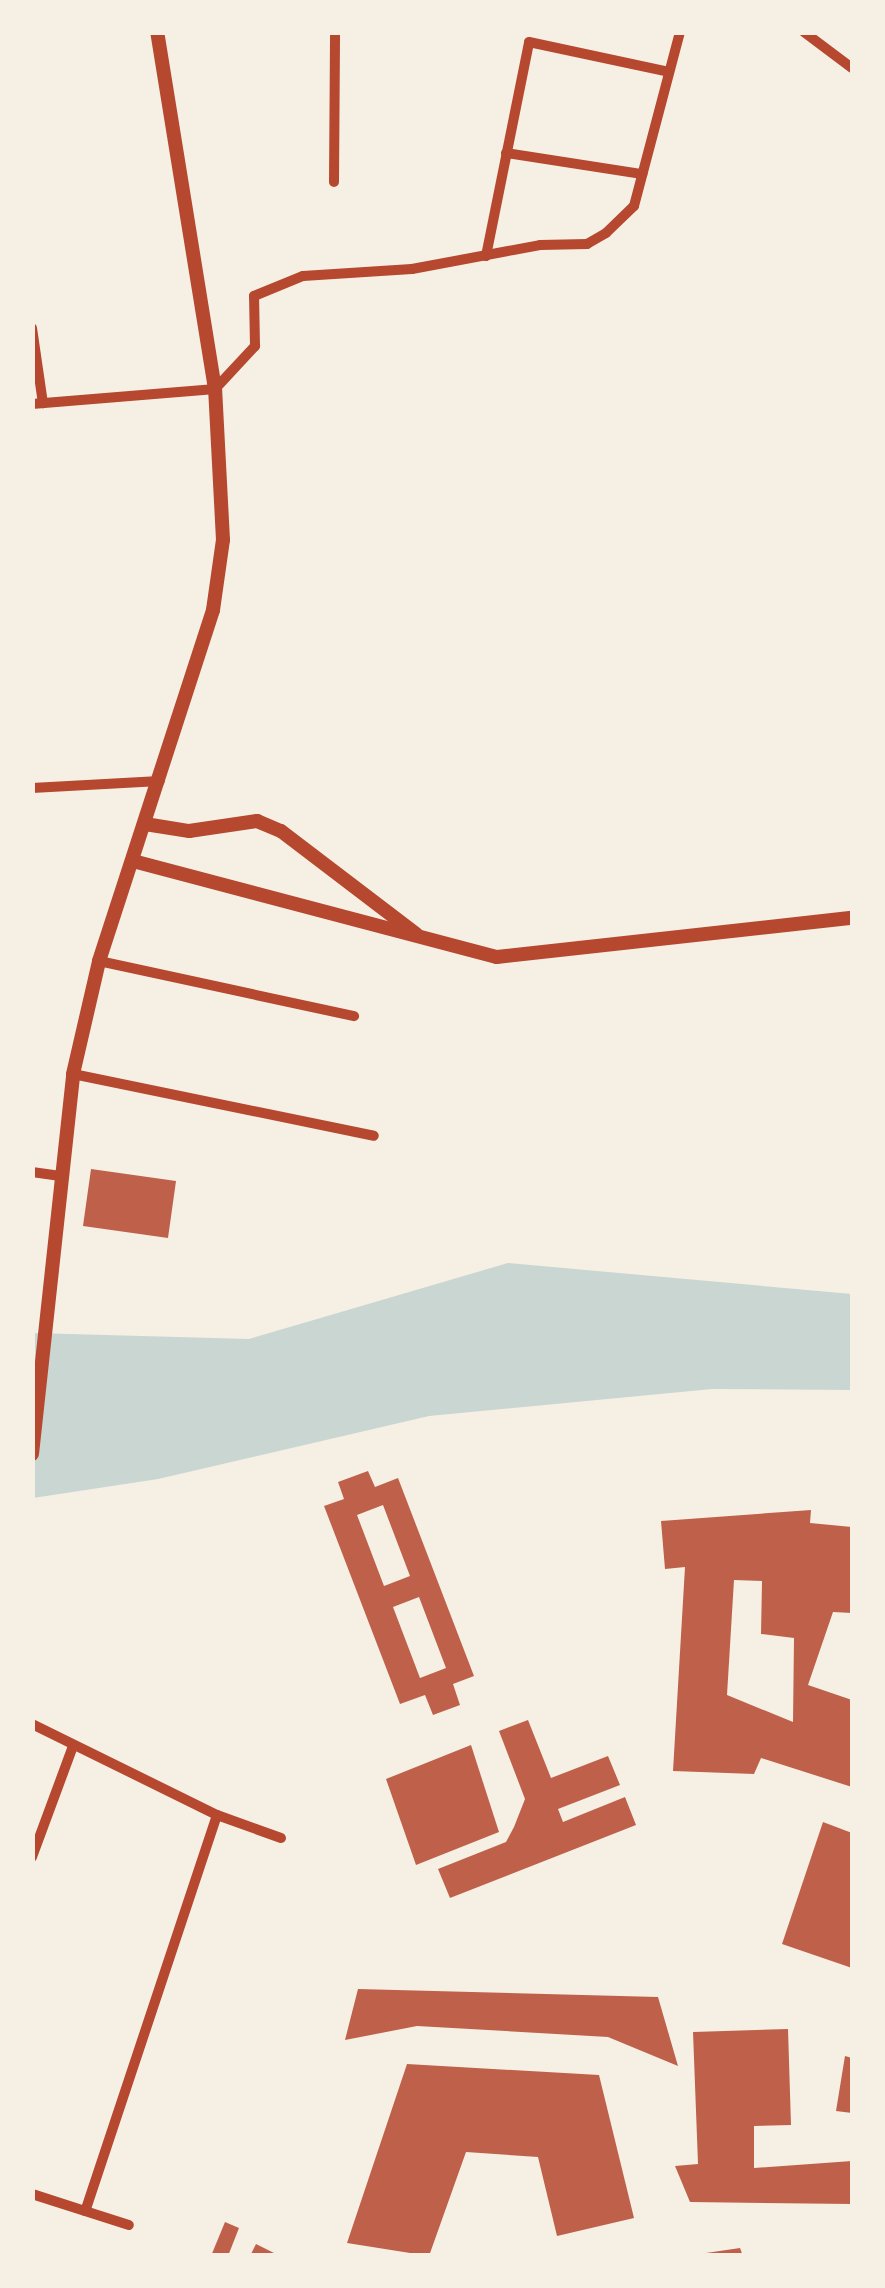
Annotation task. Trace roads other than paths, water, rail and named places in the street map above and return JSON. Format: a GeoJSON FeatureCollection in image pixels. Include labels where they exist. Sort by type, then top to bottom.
{"type":"FeatureCollection","features":[{"type":"Feature","properties":{"kind":"street"},"geometry":{"type":"LineString","coordinates":[[32,1454],[73,1074],[99,960],[213,610],[223,540],[215,389],[157,32]]}},
{"type":"Feature","properties":{"kind":"street"},"geometry":{"type":"LineString","coordinates":[[334,182],[335,32]]}},
{"type":"Feature","properties":{"kind":"street"},"geometry":{"type":"LineString","coordinates":[[32,328],[38,404],[215,389],[255,346],[254,296],[304,276],[412,270],[587,244],[634,206],[680,32]]}},
{"type":"Feature","properties":{"kind":"street"},"geometry":{"type":"LineString","coordinates":[[804,32],[852,68]]}},
{"type":"Feature","properties":{"kind":"street"},"geometry":{"type":"LineString","coordinates":[[486,256],[530,37],[670,72]]}},
{"type":"Feature","properties":{"kind":"street"},"geometry":{"type":"LineString","coordinates":[[506,153],[642,174]]}},
{"type":"Feature","properties":{"kind":"street"},"geometry":{"type":"LineString","coordinates":[[32,788],[160,781]]}},
{"type":"Feature","properties":{"kind":"street"},"geometry":{"type":"LineString","coordinates":[[144,824],[190,831],[257,821],[281,831],[423,939]]}},
{"type":"Feature","properties":{"kind":"street"},"geometry":{"type":"LineString","coordinates":[[133,861],[496,956],[852,918]]}},
{"type":"Feature","properties":{"kind":"street"},"geometry":{"type":"LineString","coordinates":[[99,960],[354,1016]]}},
{"type":"Feature","properties":{"kind":"street"},"geometry":{"type":"LineString","coordinates":[[73,1074],[374,1136]]}},
{"type":"Feature","properties":{"kind":"street"},"geometry":{"type":"LineString","coordinates":[[32,1172],[59,1176]]}},
{"type":"Feature","properties":{"kind":"street"},"geometry":{"type":"LineString","coordinates":[[32,1724],[217,1815],[281,1838]]}},
{"type":"Feature","properties":{"kind":"street"},"geometry":{"type":"LineString","coordinates":[[32,1857],[73,1746]]}},
{"type":"Feature","properties":{"kind":"street"},"geometry":{"type":"LineString","coordinates":[[85,2211],[217,1815]]}},
{"type":"Feature","properties":{"kind":"street"},"geometry":{"type":"LineString","coordinates":[[32,2194],[130,2224]]}}]}
